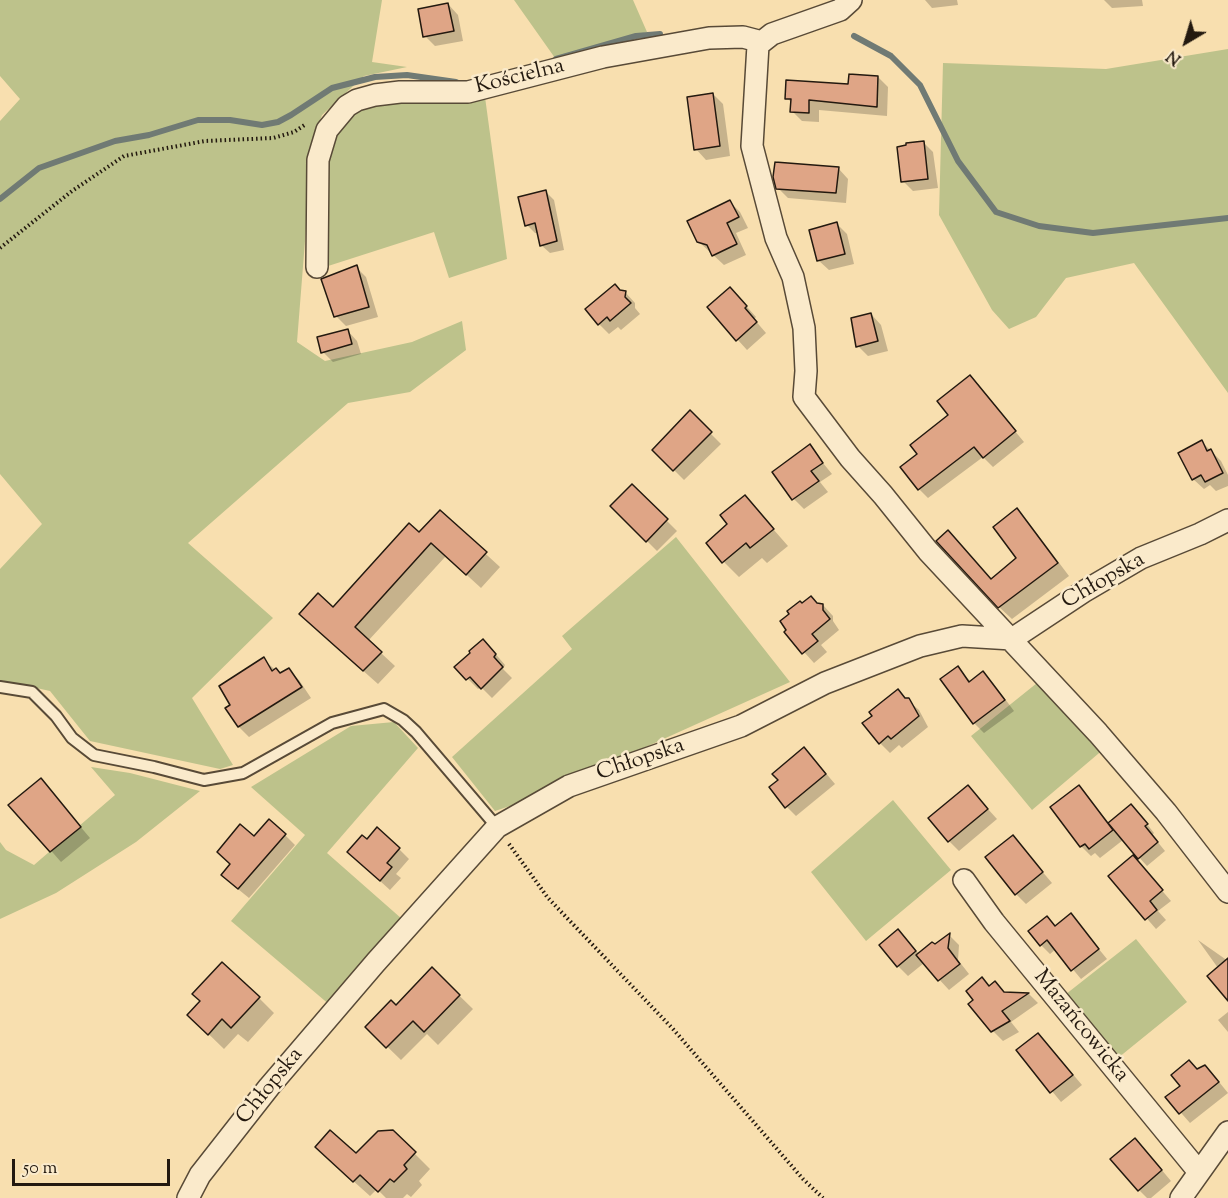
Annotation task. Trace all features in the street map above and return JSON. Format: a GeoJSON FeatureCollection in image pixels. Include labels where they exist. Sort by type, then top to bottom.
{"type":"FeatureCollection","features":[{"type":"Feature","properties":{"kind":"street"},"geometry":{"type":"LineString","coordinates":[[851,0],[840,10],[772,34],[759,45],[752,146],[776,238],[793,278],[804,328],[806,371],[804,397],[850,458],[928,551],[1098,733],[1166,812],[1228,892]]}},
{"type":"Feature","properties":{"kind":"street","name":"Kościelna"},"geometry":{"type":"LineString","coordinates":[[316,267],[318,160],[327,130],[347,106],[357,100],[399,92],[468,92],[603,57],[709,38],[743,38],[762,42]]}},
{"type":"Feature","properties":{"kind":"street","name":"Chłopska"},"geometry":{"type":"LineString","coordinates":[[188,1198],[200,1175],[269,1087],[376,962],[497,827],[569,786],[741,726],[825,683],[920,646],[962,636],[1012,639],[1083,592],[1142,558],[1228,520]]}},
{"type":"Feature","properties":{"kind":"street","name":"Mazańcowicka"},"geometry":{"type":"LineString","coordinates":[[964,880],[994,922],[1199,1172]]}},
{"type":"Feature","properties":{"kind":"street"},"geometry":{"type":"LineString","coordinates":[[1180,1198],[1228,1132]]}},
{"type":"Feature","properties":{"kind":"lane"},"geometry":{"type":"LineString","coordinates":[[0,687],[32,692],[56,716],[72,738],[94,755],[204,780],[243,773],[332,723],[384,710],[403,720],[416,732],[497,827]]}},
{"type":"Feature","properties":{"kind":"path"},"geometry":{"type":"LineString","coordinates":[[0,248],[72,190],[124,156],[205,141],[273,138],[294,132],[313,120]]}},
{"type":"Feature","properties":{"kind":"path"},"geometry":{"type":"LineString","coordinates":[[497,827],[548,898],[673,1029],[803,1179],[823,1198]]}},
{"type":"Feature","properties":{"kind":"green space"},"geometry":{"type":"Polygon","coordinates":[[[0,0],[382,0],[372,62],[407,67],[364,76],[322,115],[313,140],[297,342],[325,361],[412,342],[462,321],[466,350],[410,392],[348,403],[188,543],[273,618],[192,698],[233,765],[220,769],[90,741],[50,691],[0,680],[0,569],[42,524],[0,474],[0,121],[20,99],[0,76],[0,0]]]}},
{"type":"Feature","properties":{"kind":"green space"},"geometry":{"type":"Polygon","coordinates":[[[514,0],[633,0],[647,32],[555,58],[514,0]]]}},
{"type":"Feature","properties":{"kind":"green space"},"geometry":{"type":"Polygon","coordinates":[[[1228,49],[1228,393],[1134,263],[1066,278],[1036,317],[1009,329],[992,310],[939,215],[943,63],[1106,69],[1228,49]]]}},
{"type":"Feature","properties":{"kind":"green space"},"geometry":{"type":"Polygon","coordinates":[[[485,97],[507,259],[449,278],[434,232],[325,267],[327,154],[349,111],[367,101],[485,97]]]}},
{"type":"Feature","properties":{"kind":"green space"},"geometry":{"type":"Polygon","coordinates":[[[676,537],[790,682],[528,800],[495,811],[452,757],[572,649],[562,636],[676,537]]]}},
{"type":"Feature","properties":{"kind":"green space"},"geometry":{"type":"Polygon","coordinates":[[[1042,679],[1105,748],[1032,810],[971,736],[1042,679]]]}},
{"type":"Feature","properties":{"kind":"green space"},"geometry":{"type":"Polygon","coordinates":[[[394,722],[418,748],[327,853],[402,919],[331,1006],[231,921],[305,835],[251,787],[351,726],[394,722]]]}},
{"type":"Feature","properties":{"kind":"green space"},"geometry":{"type":"Polygon","coordinates":[[[91,767],[130,773],[200,791],[136,842],[56,893],[0,919],[0,842],[6,850],[34,865],[115,795],[91,767]]]}},
{"type":"Feature","properties":{"kind":"green space"},"geometry":{"type":"Polygon","coordinates":[[[893,800],[951,870],[866,941],[811,872],[893,800]]]}},
{"type":"Feature","properties":{"kind":"green space"},"geometry":{"type":"Polygon","coordinates":[[[1136,939],[1187,1002],[1113,1062],[1061,998],[1136,939]]]}},
{"type":"Feature","properties":{"kind":"building"},"geometry":{"type":"Polygon","coordinates":[[[448,3],[454,31],[423,37],[418,9],[448,3]]]}},
{"type":"Feature","properties":{"kind":"building"},"geometry":{"type":"Polygon","coordinates":[[[849,74],[878,76],[877,107],[809,100],[809,113],[790,112],[791,99],[785,99],[786,80],[848,84],[849,74]]]}},
{"type":"Feature","properties":{"kind":"building"},"geometry":{"type":"Polygon","coordinates":[[[713,93],[720,146],[694,150],[687,97],[713,93]]]}},
{"type":"Feature","properties":{"kind":"building"},"geometry":{"type":"Polygon","coordinates":[[[924,141],[928,179],[901,182],[897,147],[906,145],[906,143],[924,141]]]}},
{"type":"Feature","properties":{"kind":"building"},"geometry":{"type":"Polygon","coordinates":[[[775,162],[839,167],[836,193],[776,189],[773,177],[775,162]]]}},
{"type":"Feature","properties":{"kind":"building"},"geometry":{"type":"Polygon","coordinates":[[[546,190],[557,241],[540,246],[535,223],[525,226],[518,197],[546,190]]]}},
{"type":"Feature","properties":{"kind":"building"},"geometry":{"type":"Polygon","coordinates":[[[730,200],[739,217],[727,223],[737,244],[712,256],[707,245],[697,242],[687,221],[730,200]]]}},
{"type":"Feature","properties":{"kind":"building"},"geometry":{"type":"Polygon","coordinates":[[[837,222],[845,254],[817,261],[809,230],[837,222]]]}},
{"type":"Feature","properties":{"kind":"building"},"geometry":{"type":"Polygon","coordinates":[[[357,265],[369,307],[334,317],[321,279],[357,265]]]}},
{"type":"Feature","properties":{"kind":"building"},"geometry":{"type":"Polygon","coordinates":[[[615,284],[620,290],[626,291],[625,297],[631,303],[610,321],[607,317],[598,325],[585,309],[615,284]]]}},
{"type":"Feature","properties":{"kind":"building"},"geometry":{"type":"Polygon","coordinates":[[[730,287],[747,306],[745,308],[757,322],[736,341],[707,307],[730,287]]]}},
{"type":"Feature","properties":{"kind":"building"},"geometry":{"type":"Polygon","coordinates":[[[871,313],[878,341],[856,347],[851,318],[871,313]]]}},
{"type":"Feature","properties":{"kind":"building"},"geometry":{"type":"Polygon","coordinates":[[[348,329],[352,344],[321,353],[317,337],[348,329]]]}},
{"type":"Feature","properties":{"kind":"building"},"geometry":{"type":"Polygon","coordinates":[[[970,375],[1016,431],[983,458],[974,447],[918,490],[900,467],[917,454],[910,445],[948,415],[937,401],[970,375]]]}},
{"type":"Feature","properties":{"kind":"building"},"geometry":{"type":"Polygon","coordinates":[[[690,410],[712,432],[673,471],[652,450],[690,410]]]}},
{"type":"Feature","properties":{"kind":"building"},"geometry":{"type":"Polygon","coordinates":[[[1202,440],[1207,451],[1211,449],[1223,473],[1205,482],[1201,475],[1192,480],[1178,453],[1202,440]]]}},
{"type":"Feature","properties":{"kind":"building"},"geometry":{"type":"Polygon","coordinates":[[[810,444],[823,463],[811,471],[819,481],[792,500],[772,472],[810,444]]]}},
{"type":"Feature","properties":{"kind":"building"},"geometry":{"type":"Polygon","coordinates":[[[632,484],[668,519],[646,542],[610,506],[632,484]]]}},
{"type":"Feature","properties":{"kind":"building"},"geometry":{"type":"Polygon","coordinates":[[[745,495],[774,529],[750,548],[746,543],[722,563],[706,543],[727,524],[720,515],[745,495]]]}},
{"type":"Feature","properties":{"kind":"building"},"geometry":{"type":"Polygon","coordinates":[[[1017,508],[1058,563],[998,608],[936,541],[948,530],[991,579],[1016,558],[993,527],[1017,508]]]}},
{"type":"Feature","properties":{"kind":"building"},"geometry":{"type":"Polygon","coordinates":[[[440,510],[487,552],[466,575],[431,543],[355,627],[382,652],[363,671],[299,614],[318,593],[333,607],[409,523],[419,532],[440,510]]]}},
{"type":"Feature","properties":{"kind":"building"},"geometry":{"type":"Polygon","coordinates":[[[811,596],[817,603],[823,604],[823,610],[830,619],[812,634],[818,641],[802,654],[784,632],[786,630],[780,621],[789,614],[787,611],[811,596]]]}},
{"type":"Feature","properties":{"kind":"building"},"geometry":{"type":"Polygon","coordinates":[[[483,639],[496,654],[494,657],[503,667],[481,689],[470,677],[466,680],[454,667],[483,639]]]}},
{"type":"Feature","properties":{"kind":"building"},"geometry":{"type":"Polygon","coordinates":[[[264,657],[272,671],[276,668],[280,673],[289,668],[302,687],[238,727],[225,708],[230,705],[219,686],[264,657]]]}},
{"type":"Feature","properties":{"kind":"building"},"geometry":{"type":"Polygon","coordinates":[[[958,666],[969,682],[983,671],[1005,700],[973,724],[940,679],[958,666]]]}},
{"type":"Feature","properties":{"kind":"building"},"geometry":{"type":"Polygon","coordinates":[[[898,689],[905,698],[909,698],[919,716],[891,739],[888,736],[879,744],[862,723],[872,716],[869,712],[898,689]]]}},
{"type":"Feature","properties":{"kind":"building"},"geometry":{"type":"Polygon","coordinates":[[[804,747],[826,774],[785,808],[769,787],[778,780],[772,774],[804,747]]]}},
{"type":"Feature","properties":{"kind":"building"},"geometry":{"type":"Polygon","coordinates":[[[41,778],[81,827],[50,852],[8,805],[41,778]]]}},
{"type":"Feature","properties":{"kind":"building"},"geometry":{"type":"Polygon","coordinates":[[[968,785],[988,809],[948,842],[928,818],[968,785]]]}},
{"type":"Feature","properties":{"kind":"building"},"geometry":{"type":"Polygon","coordinates":[[[1079,785],[1113,830],[1089,849],[1085,844],[1080,847],[1050,807],[1079,785]]]}},
{"type":"Feature","properties":{"kind":"building"},"geometry":{"type":"Polygon","coordinates":[[[1131,804],[1148,824],[1145,826],[1158,842],[1138,859],[1108,823],[1131,804]]]}},
{"type":"Feature","properties":{"kind":"building"},"geometry":{"type":"Polygon","coordinates":[[[269,819],[286,834],[238,889],[221,875],[230,864],[217,852],[240,824],[254,836],[269,819]]]}},
{"type":"Feature","properties":{"kind":"building"},"geometry":{"type":"Polygon","coordinates":[[[377,827],[400,848],[387,863],[392,867],[380,881],[347,852],[362,835],[367,839],[377,827]]]}},
{"type":"Feature","properties":{"kind":"building"},"geometry":{"type":"Polygon","coordinates":[[[1013,835],[1043,872],[1015,895],[985,857],[1013,835]]]}},
{"type":"Feature","properties":{"kind":"building"},"geometry":{"type":"Polygon","coordinates":[[[1133,855],[1163,890],[1150,901],[1157,910],[1145,920],[1108,876],[1133,855]]]}},
{"type":"Feature","properties":{"kind":"building"},"geometry":{"type":"Polygon","coordinates":[[[1071,913],[1099,949],[1071,971],[1047,940],[1040,946],[1028,931],[1047,916],[1055,926],[1071,913]]]}},
{"type":"Feature","properties":{"kind":"building"},"geometry":{"type":"Polygon","coordinates":[[[898,929],[916,951],[897,967],[879,945],[898,929]]]}},
{"type":"Feature","properties":{"kind":"building"},"geometry":{"type":"Polygon","coordinates":[[[950,933],[948,948],[960,964],[938,981],[916,955],[932,942],[935,944],[950,933]]]}},
{"type":"Feature","properties":{"kind":"building"},"geometry":{"type":"Polygon","coordinates":[[[1228,958],[1228,1001],[1207,976],[1228,958]]]}},
{"type":"Feature","properties":{"kind":"building"},"geometry":{"type":"Polygon","coordinates":[[[222,962],[260,997],[231,1028],[222,1019],[208,1035],[187,1015],[200,1001],[192,994],[222,962]]]}},
{"type":"Feature","properties":{"kind":"building"},"geometry":{"type":"Polygon","coordinates":[[[432,967],[460,995],[424,1032],[413,1021],[386,1048],[365,1027],[391,1000],[396,1005],[432,967]]]}},
{"type":"Feature","properties":{"kind":"building"},"geometry":{"type":"Polygon","coordinates":[[[982,977],[989,986],[995,981],[1004,992],[1029,993],[1002,1011],[1010,1021],[991,1032],[968,1004],[973,1000],[966,991],[982,977]]]}},
{"type":"Feature","properties":{"kind":"building"},"geometry":{"type":"Polygon","coordinates":[[[1038,1033],[1073,1075],[1050,1093],[1016,1050],[1038,1033]]]}},
{"type":"Feature","properties":{"kind":"building"},"geometry":{"type":"Polygon","coordinates":[[[1189,1060],[1197,1069],[1205,1065],[1219,1082],[1179,1114],[1165,1097],[1180,1086],[1171,1075],[1189,1060]]]}},
{"type":"Feature","properties":{"kind":"building"},"geometry":{"type":"Polygon","coordinates":[[[330,1130],[356,1153],[378,1131],[393,1130],[416,1152],[404,1165],[407,1169],[394,1182],[390,1179],[378,1192],[360,1175],[353,1182],[315,1147],[330,1130]]]}},
{"type":"Feature","properties":{"kind":"building"},"geometry":{"type":"Polygon","coordinates":[[[1135,1138],[1162,1170],[1138,1191],[1110,1159],[1135,1138]]]}},
{"type":"Feature","properties":{"kind":"waterway"},"geometry":{"type":"LineString","coordinates":[[556,59],[636,36],[660,34]]}},
{"type":"Feature","properties":{"kind":"waterway"},"geometry":{"type":"LineString","coordinates":[[854,36],[891,56],[920,85],[958,161],[996,212],[1039,226],[1093,233],[1228,218]]}},
{"type":"Feature","properties":{"kind":"waterway"},"geometry":{"type":"LineString","coordinates":[[0,199],[39,168],[115,141],[149,135],[198,120],[230,120],[262,125],[278,122],[332,88],[375,77],[407,75],[456,82]]}}]}
